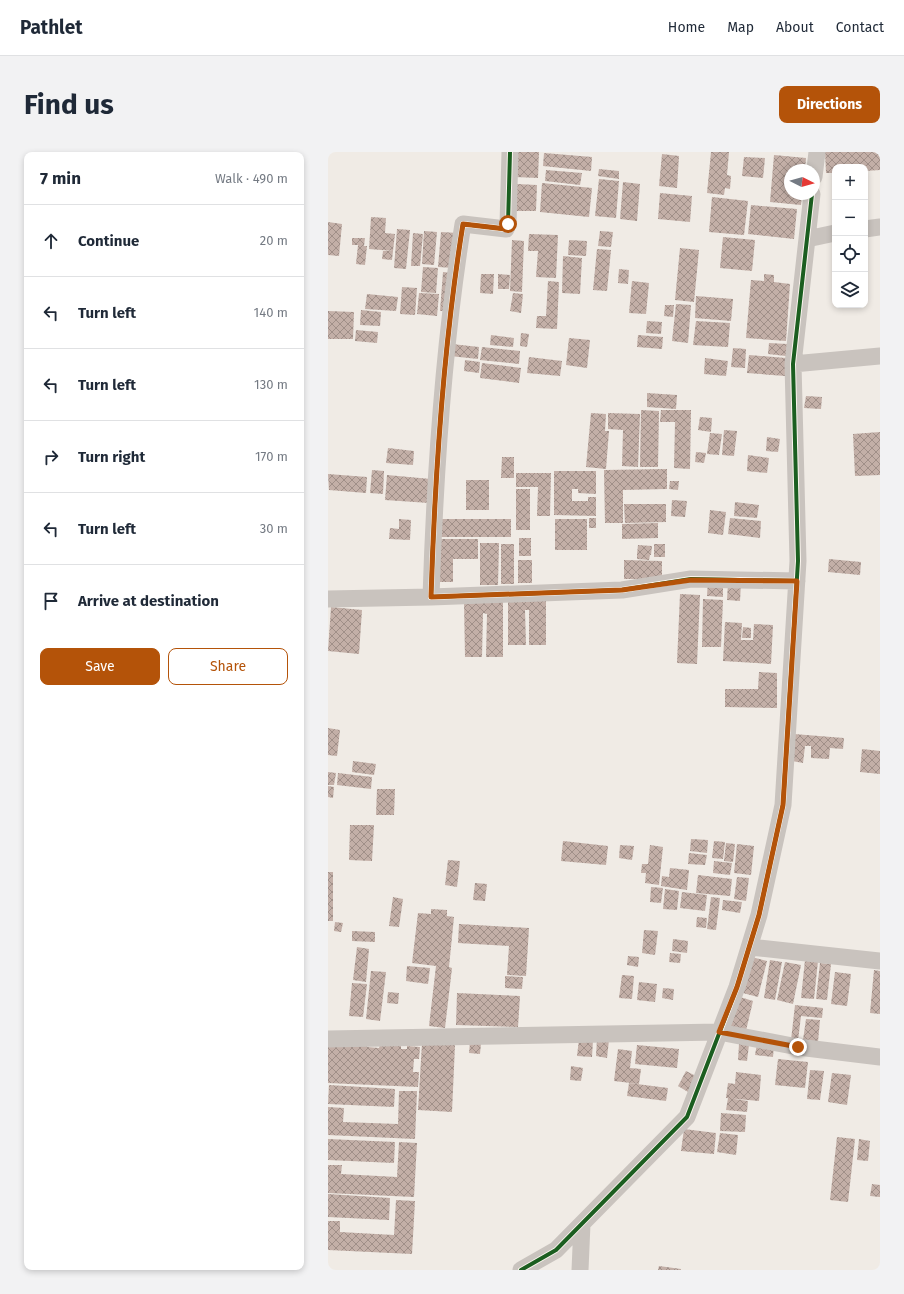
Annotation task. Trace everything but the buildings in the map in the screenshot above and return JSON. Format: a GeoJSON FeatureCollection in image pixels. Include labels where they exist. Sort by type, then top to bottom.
{"type":"FeatureCollection","features":[{"type":"Feature","properties":{"kind":"street"},"geometry":{"type":"LineString","coordinates":[[431,597],[435,486],[447,350],[463,224],[506,229],[508,224],[510,152]]}},
{"type":"Feature","properties":{"kind":"street"},"geometry":{"type":"LineString","coordinates":[[816,164],[817,152]]}},
{"type":"Feature","properties":{"kind":"street"},"geometry":{"type":"LineString","coordinates":[[521,1270],[556,1250],[687,1117],[750,947],[772,859],[783,805],[798,561],[793,364],[811,200]]}},
{"type":"Feature","properties":{"kind":"street"},"geometry":{"type":"LineString","coordinates":[[868,229],[880,227]]}},
{"type":"Feature","properties":{"kind":"street"},"geometry":{"type":"LineString","coordinates":[[807,239],[832,234]]}},
{"type":"Feature","properties":{"kind":"street"},"geometry":{"type":"LineString","coordinates":[[793,364],[880,356]]}},
{"type":"Feature","properties":{"kind":"street"},"geometry":{"type":"LineString","coordinates":[[328,599],[622,590],[691,580],[797,581]]}},
{"type":"Feature","properties":{"kind":"street"},"geometry":{"type":"LineString","coordinates":[[750,947],[880,961]]}},
{"type":"Feature","properties":{"kind":"street"},"geometry":{"type":"LineString","coordinates":[[328,1039],[719,1032],[798,1047],[880,1057]]}},
{"type":"Feature","properties":{"kind":"street"},"geometry":{"type":"LineString","coordinates":[[580,1270],[582,1224]]}},
{"type":"Feature","properties":{"kind":"cycle path"},"geometry":{"type":"LineString","coordinates":[[510,152],[508,224],[506,229],[463,224],[445,363],[435,503],[431,597],[622,590],[691,579],[797,581]]}},
{"type":"Feature","properties":{"kind":"cycle path"},"geometry":{"type":"LineString","coordinates":[[521,1270],[556,1250],[687,1117],[737,987],[759,915],[783,805],[798,561],[793,364],[811,200]]}},
{"type":"Feature","properties":{"kind":"route"},"geometry":{"type":"LineString","coordinates":[[508,224],[506,229],[463,224],[447,350],[435,486],[431,597],[622,590],[691,580],[797,581],[783,805],[759,915],[750,947],[737,987],[719,1032],[798,1047]]}}]}
